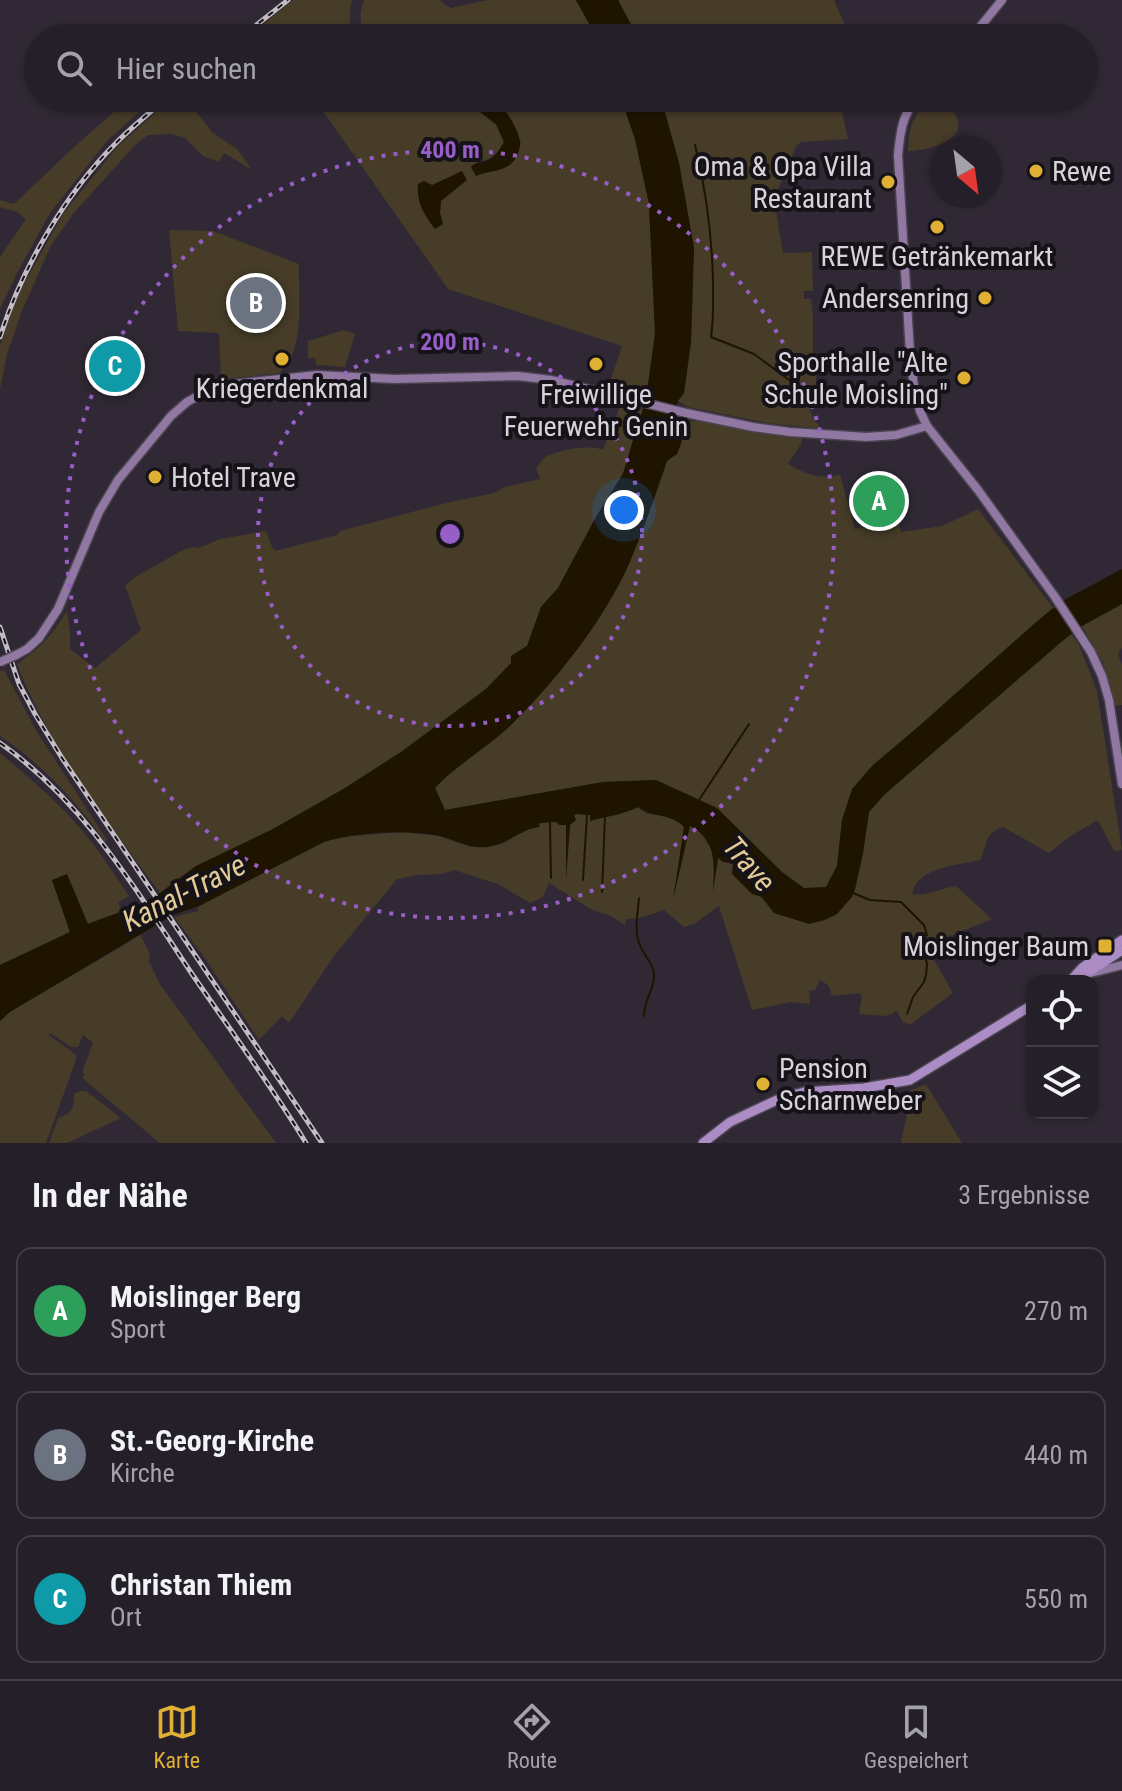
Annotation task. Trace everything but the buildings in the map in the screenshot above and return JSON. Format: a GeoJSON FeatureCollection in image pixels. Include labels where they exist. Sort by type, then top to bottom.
{"type":"FeatureCollection","features":[{"type":"Feature","properties":{"kind":"main road"},"geometry":{"type":"LineString","coordinates":[[982,24],[1002,0]]}},
{"type":"Feature","properties":{"kind":"main road"},"geometry":{"type":"LineString","coordinates":[[908,112],[900,135],[898,155],[910,353],[916,399],[927,426],[978,490],[1055,597],[1098,666],[1106,688],[1122,784]]}},
{"type":"Feature","properties":{"kind":"main road"},"geometry":{"type":"LineString","coordinates":[[0,662],[16,655],[39,638],[58,609],[99,512],[118,480],[171,416],[187,402],[230,384],[317,375],[394,379],[509,376],[541,378],[753,427],[831,436],[879,437],[927,426]]}},
{"type":"Feature","properties":{"kind":"main road"},"geometry":{"type":"LineString","coordinates":[[1075,975],[1122,940]]}},
{"type":"Feature","properties":{"kind":"main road"},"geometry":{"type":"LineString","coordinates":[[1086,974],[1122,950]]}},
{"type":"Feature","properties":{"kind":"main road"},"geometry":{"type":"LineString","coordinates":[[1086,974],[1122,965]]}},
{"type":"Feature","properties":{"kind":"main road"},"geometry":{"type":"LineString","coordinates":[[703,1143],[730,1122],[781,1098],[804,1092],[864,1088],[910,1080],[1026,1009]]}},
{"type":"Feature","properties":{"kind":"shaded area"},"geometry":{"type":"Polygon","coordinates":[[[293,0],[352,0],[351,24],[263,24],[293,0]]]}},
{"type":"Feature","properties":{"kind":"shaded area"},"geometry":{"type":"Polygon","coordinates":[[[364,0],[439,0],[451,8],[487,0],[576,0],[589,24],[362,24],[364,0]]]}},
{"type":"Feature","properties":{"kind":"shaded area"},"geometry":{"type":"Polygon","coordinates":[[[618,0],[834,0],[845,24],[631,24],[618,0]]]}},
{"type":"Feature","properties":{"kind":"shaded area"},"geometry":{"type":"Polygon","coordinates":[[[114,112],[139,112],[107,141],[50,213],[0,309],[0,257],[26,219],[17,212],[0,207],[0,200],[14,204],[114,112]]]}},
{"type":"Feature","properties":{"kind":"shaded area"},"geometry":{"type":"Polygon","coordinates":[[[156,112],[197,112],[212,132],[237,149],[252,170],[224,153],[219,162],[203,156],[185,138],[171,134],[148,135],[136,144],[73,214],[51,245],[22,311],[7,354],[0,389],[0,346],[22,287],[63,214],[117,147],[156,112]]]}},
{"type":"Feature","properties":{"kind":"shaded area"},"geometry":{"type":"Polygon","coordinates":[[[324,112],[480,112],[496,125],[504,142],[493,156],[477,162],[476,176],[521,143],[505,112],[626,112],[649,204],[655,333],[649,394],[619,386],[608,388],[622,346],[448,289],[324,112]]]}},
{"type":"Feature","properties":{"kind":"shaded area"},"geometry":{"type":"Polygon","coordinates":[[[665,112],[842,112],[848,139],[801,142],[796,146],[774,199],[783,253],[812,252],[813,291],[804,291],[804,299],[811,299],[813,352],[807,359],[808,372],[816,374],[816,393],[807,399],[813,419],[822,429],[768,423],[688,407],[678,401],[684,393],[691,342],[694,248],[679,163],[665,112]]]}},
{"type":"Feature","properties":{"kind":"shaded area"},"geometry":{"type":"Polygon","coordinates":[[[919,112],[953,112],[958,121],[954,136],[930,136],[930,147],[923,149],[908,151],[909,134],[919,112]]]}},
{"type":"Feature","properties":{"kind":"shaded area"},"geometry":{"type":"Polygon","coordinates":[[[169,230],[213,231],[299,264],[297,338],[288,364],[279,373],[221,379],[219,333],[178,331],[169,230]]]}},
{"type":"Feature","properties":{"kind":"shaded area"},"geometry":{"type":"Polygon","coordinates":[[[344,330],[355,334],[345,367],[316,365],[315,358],[308,358],[308,341],[344,330]]]}},
{"type":"Feature","properties":{"kind":"shaded area"},"geometry":{"type":"Polygon","coordinates":[[[621,404],[644,410],[623,473],[558,588],[541,607],[527,646],[511,656],[512,663],[486,689],[401,752],[273,829],[196,866],[160,893],[62,754],[17,664],[45,640],[67,611],[70,649],[95,668],[141,630],[125,586],[183,550],[199,548],[220,539],[266,531],[275,551],[540,479],[536,469],[550,455],[582,448],[603,450],[621,404]]]}},
{"type":"Feature","properties":{"kind":"shaded area"},"geometry":{"type":"Polygon","coordinates":[[[697,421],[802,438],[788,464],[813,475],[840,475],[855,529],[898,518],[901,532],[942,526],[978,509],[1053,608],[873,765],[853,789],[842,820],[837,866],[826,887],[804,889],[656,780],[603,782],[445,810],[435,788],[510,726],[560,671],[653,503],[680,422],[697,421]]]}},
{"type":"Feature","properties":{"kind":"shaded area"},"geometry":{"type":"Polygon","coordinates":[[[899,480],[907,510],[858,522],[851,493],[899,480]]]}},
{"type":"Feature","properties":{"kind":"shaded area"},"geometry":{"type":"Polygon","coordinates":[[[1122,604],[1122,648],[1118,654],[1122,665],[1122,705],[1114,706],[1103,663],[1082,626],[1122,604]]]}},
{"type":"Feature","properties":{"kind":"shaded area"},"geometry":{"type":"Polygon","coordinates":[[[1071,634],[1079,645],[1097,691],[1122,850],[1114,851],[1098,820],[1049,853],[1003,827],[989,837],[980,860],[940,869],[922,878],[912,894],[956,886],[992,919],[935,942],[931,938],[929,951],[953,993],[910,1025],[903,1022],[896,1010],[886,1016],[859,1014],[860,993],[832,996],[829,986],[820,980],[815,990],[809,991],[810,1004],[791,1002],[752,1010],[719,906],[694,924],[684,927],[664,910],[626,919],[625,925],[609,915],[592,910],[549,883],[543,897],[530,903],[498,884],[454,870],[397,879],[334,956],[289,1023],[282,1016],[259,1040],[174,917],[198,911],[199,906],[324,842],[340,837],[403,832],[438,836],[471,847],[502,844],[530,828],[538,827],[540,823],[556,821],[566,825],[567,860],[569,828],[576,814],[590,815],[591,821],[638,807],[647,814],[662,815],[700,831],[714,854],[714,880],[718,857],[723,862],[733,863],[774,913],[855,889],[869,812],[885,794],[1071,634]]]}},
{"type":"Feature","properties":{"kind":"shaded area"},"geometry":{"type":"Polygon","coordinates":[[[4,670],[37,732],[107,840],[106,843],[58,785],[0,736],[0,671],[4,670]]]}},
{"type":"Feature","properties":{"kind":"shaded area"},"geometry":{"type":"Polygon","coordinates":[[[0,753],[80,828],[129,896],[118,903],[123,911],[87,924],[67,875],[52,880],[70,932],[0,965],[0,753]]]}},
{"type":"Feature","properties":{"kind":"shaded area"},"geometry":{"type":"Polygon","coordinates":[[[140,934],[159,983],[276,1143],[160,1143],[82,1078],[93,1043],[83,1035],[78,1047],[71,1047],[50,1033],[76,1055],[76,1060],[46,1143],[0,1143],[0,1021],[9,1012],[140,934]]]}},
{"type":"Feature","properties":{"kind":"shaded area"},"geometry":{"type":"Polygon","coordinates":[[[926,1084],[962,1143],[901,1143],[909,1104],[906,1092],[926,1084]]]}},
{"type":"Feature","properties":{"kind":"shaded area"},"geometry":{"type":"Polygon","coordinates":[[[86,1091],[121,1118],[67,1143],[49,1143],[58,1118],[71,1110],[74,1094],[86,1091]]]}},
{"type":"Feature","properties":{"kind":"water"},"geometry":{"type":"Polygon","coordinates":[[[576,0],[618,0],[631,24],[589,24],[576,0]]]}},
{"type":"Feature","properties":{"kind":"water"},"geometry":{"type":"Polygon","coordinates":[[[480,112],[506,112],[520,139],[519,152],[512,163],[504,168],[476,176],[471,167],[493,157],[504,142],[496,124],[480,112]]]}},
{"type":"Feature","properties":{"kind":"water"},"geometry":{"type":"Polygon","coordinates":[[[626,112],[665,112],[679,163],[694,248],[691,342],[684,393],[678,401],[674,417],[680,422],[676,434],[682,441],[677,454],[667,461],[629,564],[606,608],[561,671],[527,709],[435,788],[445,810],[603,782],[656,780],[717,808],[782,872],[804,888],[826,887],[837,866],[842,820],[852,789],[873,765],[1053,608],[1122,569],[1122,604],[1082,626],[1061,642],[885,794],[869,812],[852,897],[837,914],[825,920],[809,924],[774,913],[762,897],[752,894],[732,874],[733,863],[718,858],[713,892],[714,863],[710,846],[690,826],[673,900],[684,827],[638,807],[590,821],[590,815],[574,815],[576,820],[570,825],[566,880],[566,825],[556,822],[540,823],[539,827],[487,847],[426,834],[366,834],[324,842],[199,906],[173,915],[10,1012],[0,1021],[0,965],[70,932],[52,880],[67,874],[88,924],[125,912],[160,893],[196,866],[273,829],[401,752],[486,689],[511,663],[511,656],[527,646],[541,607],[558,588],[623,474],[649,394],[655,333],[649,204],[626,112]]]}},
{"type":"Feature","properties":{"kind":"water"},"geometry":{"type":"Polygon","coordinates":[[[462,171],[467,180],[441,201],[443,224],[435,229],[422,208],[418,184],[424,181],[432,185],[462,171]]]}},
{"type":"Feature","properties":{"kind":"waterway"},"geometry":{"type":"LineString","coordinates":[[695,145],[711,246],[711,337],[754,354],[792,382]]}},
{"type":"Feature","properties":{"kind":"waterway"},"geometry":{"type":"LineString","coordinates":[[699,800],[749,724]]}},
{"type":"Feature","properties":{"kind":"waterway"},"geometry":{"type":"LineString","coordinates":[[583,880],[587,815]]}},
{"type":"Feature","properties":{"kind":"waterway"},"geometry":{"type":"LineString","coordinates":[[602,892],[605,817]]}},
{"type":"Feature","properties":{"kind":"waterway"},"geometry":{"type":"LineString","coordinates":[[550,822],[551,878]]}},
{"type":"Feature","properties":{"kind":"waterway"},"geometry":{"type":"LineString","coordinates":[[853,893],[870,900],[901,902],[924,925],[927,935],[923,940],[926,975],[907,1014]]}},
{"type":"Feature","properties":{"kind":"waterway"},"geometry":{"type":"LineString","coordinates":[[639,898],[638,938],[654,972],[644,1016]]}},
{"type":"Feature","properties":{"kind":"railway"},"geometry":{"type":"LineString","coordinates":[[258,24],[288,0]]}},
{"type":"Feature","properties":{"kind":"railway"},"geometry":{"type":"LineString","coordinates":[[0,337],[33,259],[79,185],[116,143],[150,112]]}},
{"type":"Feature","properties":{"kind":"railway"},"geometry":{"type":"LineString","coordinates":[[0,627],[19,684],[62,758],[322,1143]]}},
{"type":"Feature","properties":{"kind":"railway"},"geometry":{"type":"LineString","coordinates":[[0,743],[57,792],[106,848],[306,1143]]}},
{"type":"Feature","properties":{"kind":"place","name":"Rewe"},"geometry":{"type":"Point","coordinates":[1036,171]}},
{"type":"Feature","properties":{"kind":"place","name":"Oma & Opa Villa Restaurant"},"geometry":{"type":"Point","coordinates":[888,182]}},
{"type":"Feature","properties":{"kind":"place","name":"REWE Getränkemarkt"},"geometry":{"type":"Point","coordinates":[937,227]}},
{"type":"Feature","properties":{"kind":"place","name":"Andersenring"},"geometry":{"type":"Point","coordinates":[985,298]}},
{"type":"Feature","properties":{"kind":"place","name":"St.-Georg-Kirche"},"geometry":{"type":"Point","coordinates":[256,303]}},
{"type":"Feature","properties":{"kind":"place","name":"Kriegerdenkmal"},"geometry":{"type":"Point","coordinates":[282,359]}},
{"type":"Feature","properties":{"kind":"place","name":"Freiwillige Feuerwehr Genin"},"geometry":{"type":"Point","coordinates":[596,364]}},
{"type":"Feature","properties":{"kind":"place","name":"Christan Thiem"},"geometry":{"type":"Point","coordinates":[115,366]}},
{"type":"Feature","properties":{"kind":"place","name":"Sporthalle \"Alte Schule Moisling\""},"geometry":{"type":"Point","coordinates":[964,378]}},
{"type":"Feature","properties":{"kind":"place","name":"Hotel Trave"},"geometry":{"type":"Point","coordinates":[155,477]}},
{"type":"Feature","properties":{"kind":"place","name":"Moislinger Berg"},"geometry":{"type":"Point","coordinates":[879,501]}},
{"type":"Feature","properties":{"kind":"place","name":"Moislinger Baum"},"geometry":{"type":"Point","coordinates":[1105,946]}},
{"type":"Feature","properties":{"kind":"place","name":"Pension Scharnweber"},"geometry":{"type":"Point","coordinates":[763,1084]}},
{"type":"Feature","properties":{"kind":"water label","name":"Trave"},"geometry":{"type":"Point","coordinates":[749,864]}},
{"type":"Feature","properties":{"kind":"water label","name":"Kanal-Trave"},"geometry":{"type":"Point","coordinates":[184,893]}}]}
